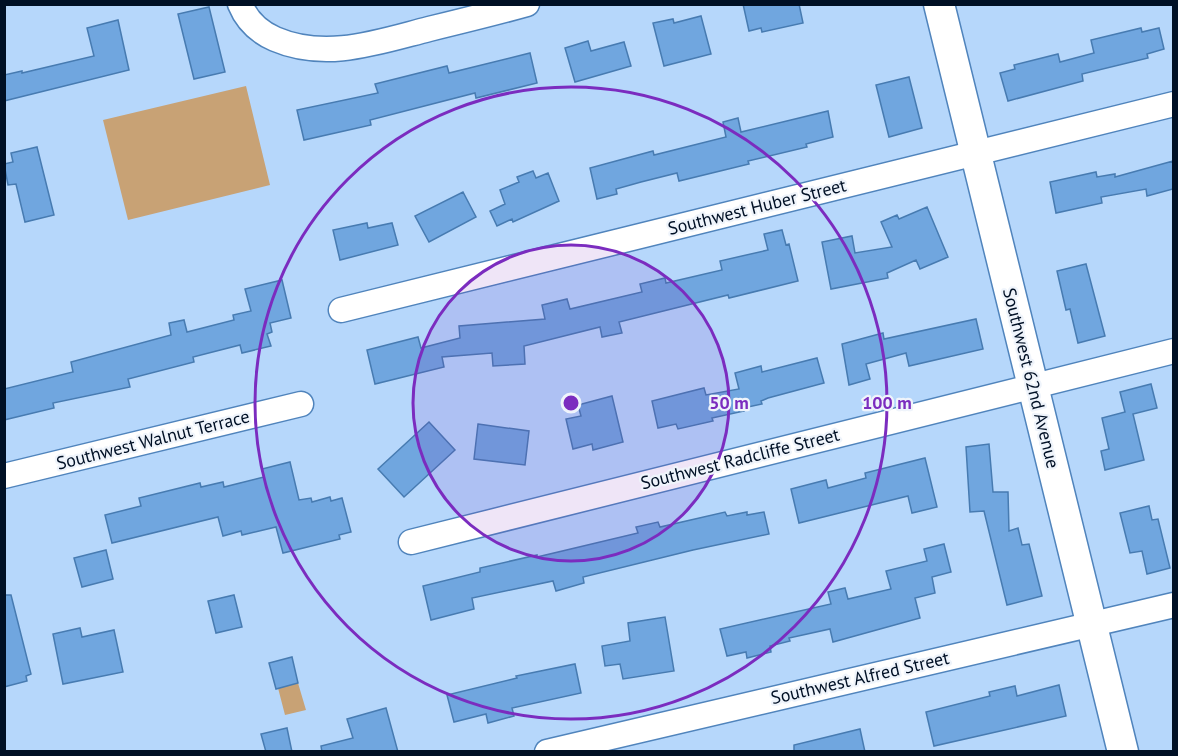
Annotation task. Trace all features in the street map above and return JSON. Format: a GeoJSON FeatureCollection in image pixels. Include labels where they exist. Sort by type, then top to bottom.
{"type":"FeatureCollection","features":[{"type":"Feature","properties":{"kind":"street"},"geometry":{"type":"LineString","coordinates":[[240,4],[247,18],[257,28],[270,37],[302,49],[345,49],[528,4]]}},
{"type":"Feature","properties":{"kind":"street","name":"Southwest 62nd Avenue"},"geometry":{"type":"LineString","coordinates":[[939,4],[1123,752]]}},
{"type":"Feature","properties":{"kind":"street","name":"Southwest Huber Street"},"geometry":{"type":"LineString","coordinates":[[341,310],[1173,104]]}},
{"type":"Feature","properties":{"kind":"street","name":"Southwest Radcliffe Street"},"geometry":{"type":"LineString","coordinates":[[411,542],[1173,351]]}},
{"type":"Feature","properties":{"kind":"street","name":"Southwest Walnut Terrace"},"geometry":{"type":"LineString","coordinates":[[4,476],[302,404]]}},
{"type":"Feature","properties":{"kind":"street","name":"Southwest Alfred Street"},"geometry":{"type":"LineString","coordinates":[[547,752],[1173,605]]}},
{"type":"Feature","properties":{"kind":"shaded area"},"geometry":{"type":"Polygon","coordinates":[[[246,86],[270,185],[128,220],[103,120],[246,86]]]}},
{"type":"Feature","properties":{"kind":"shaded area"},"geometry":{"type":"Polygon","coordinates":[[[298,683],[306,710],[285,715],[278,688],[298,683]]]}},
{"type":"Feature","properties":{"kind":"building"},"geometry":{"type":"Polygon","coordinates":[[[743,4],[799,4],[803,23],[762,32],[761,28],[749,31],[743,4]]]}},
{"type":"Feature","properties":{"kind":"building"},"geometry":{"type":"Polygon","coordinates":[[[209,7],[225,72],[194,79],[178,14],[209,7]]]}},
{"type":"Feature","properties":{"kind":"building"},"geometry":{"type":"Polygon","coordinates":[[[701,16],[711,54],[664,66],[653,23],[673,19],[674,23],[701,16]]]}},
{"type":"Feature","properties":{"kind":"building"},"geometry":{"type":"Polygon","coordinates":[[[118,20],[129,70],[4,101],[4,75],[94,56],[87,28],[118,20]]]}},
{"type":"Feature","properties":{"kind":"building"},"geometry":{"type":"Polygon","coordinates":[[[1141,28],[1142,32],[1159,28],[1164,49],[1147,54],[1148,58],[1082,74],[1083,81],[1008,101],[1000,73],[1015,69],[1014,65],[1058,54],[1060,62],[1094,53],[1091,40],[1141,28]]]}},
{"type":"Feature","properties":{"kind":"building"},"geometry":{"type":"Polygon","coordinates":[[[588,41],[591,51],[624,42],[631,66],[575,82],[565,48],[588,41]]]}},
{"type":"Feature","properties":{"kind":"building"},"geometry":{"type":"Polygon","coordinates":[[[530,53],[537,83],[476,98],[475,93],[370,120],[371,125],[304,140],[297,110],[378,93],[375,84],[447,66],[449,73],[530,53]]]}},
{"type":"Feature","properties":{"kind":"building"},"geometry":{"type":"Polygon","coordinates":[[[909,77],[922,128],[889,137],[876,85],[909,77]]]}},
{"type":"Feature","properties":{"kind":"building"},"geometry":{"type":"Polygon","coordinates":[[[828,111],[833,137],[806,144],[807,147],[679,181],[677,173],[616,189],[617,194],[597,199],[590,168],[653,151],[654,155],[726,137],[723,122],[738,118],[741,132],[828,111]]]}},
{"type":"Feature","properties":{"kind":"building"},"geometry":{"type":"Polygon","coordinates":[[[37,147],[54,215],[25,222],[16,184],[8,185],[4,164],[13,162],[11,153],[37,147]]]}},
{"type":"Feature","properties":{"kind":"building"},"geometry":{"type":"Polygon","coordinates":[[[1173,161],[1173,189],[1147,196],[1146,189],[1101,197],[1102,203],[1056,213],[1050,182],[1096,172],[1097,177],[1115,174],[1115,177],[1173,161]]]}},
{"type":"Feature","properties":{"kind":"building"},"geometry":{"type":"Polygon","coordinates":[[[533,171],[536,178],[548,173],[559,201],[513,222],[512,219],[497,226],[490,211],[505,204],[500,190],[519,182],[517,177],[533,171]]]}},
{"type":"Feature","properties":{"kind":"building"},"geometry":{"type":"Polygon","coordinates":[[[463,192],[476,217],[429,242],[415,216],[463,192]]]}},
{"type":"Feature","properties":{"kind":"building"},"geometry":{"type":"Polygon","coordinates":[[[927,207],[948,257],[920,269],[916,260],[887,273],[888,278],[831,289],[822,242],[852,236],[855,253],[892,247],[881,222],[897,215],[899,219],[927,207]]]}},
{"type":"Feature","properties":{"kind":"building"},"geometry":{"type":"Polygon","coordinates":[[[367,223],[368,228],[392,223],[398,245],[340,260],[333,230],[367,223]]]}},
{"type":"Feature","properties":{"kind":"building"},"geometry":{"type":"Polygon","coordinates":[[[782,230],[786,245],[789,244],[798,281],[729,298],[728,295],[619,322],[622,333],[602,337],[600,327],[524,346],[525,364],[493,366],[492,353],[442,357],[444,367],[375,384],[367,350],[418,337],[421,348],[460,338],[459,326],[545,319],[542,305],[567,299],[570,309],[642,292],[640,284],[665,278],[666,283],[722,270],[720,261],[768,250],[764,234],[782,230]]]}},
{"type":"Feature","properties":{"kind":"building"},"geometry":{"type":"Polygon","coordinates":[[[1086,264],[1105,336],[1078,343],[1070,309],[1066,310],[1057,271],[1086,264]]]}},
{"type":"Feature","properties":{"kind":"building"},"geometry":{"type":"Polygon","coordinates":[[[282,280],[291,318],[270,323],[272,332],[267,334],[271,346],[242,353],[240,345],[193,357],[194,362],[128,379],[130,387],[53,403],[54,408],[4,420],[4,389],[73,372],[71,362],[171,335],[169,323],[184,320],[187,332],[234,320],[233,315],[251,311],[245,289],[282,280]]]}},
{"type":"Feature","properties":{"kind":"building"},"geometry":{"type":"Polygon","coordinates":[[[976,319],[983,349],[909,366],[906,353],[866,364],[870,379],[849,385],[842,344],[883,333],[884,339],[976,319]]]}},
{"type":"Feature","properties":{"kind":"building"},"geometry":{"type":"Polygon","coordinates":[[[817,358],[824,383],[768,398],[761,401],[762,404],[743,408],[744,411],[712,418],[713,421],[678,429],[676,424],[658,428],[652,401],[704,388],[706,395],[739,389],[735,373],[761,366],[762,372],[817,358]]]}},
{"type":"Feature","properties":{"kind":"building"},"geometry":{"type":"Polygon","coordinates":[[[1151,384],[1157,408],[1133,414],[1144,460],[1105,470],[1101,451],[1109,449],[1102,418],[1125,412],[1120,392],[1151,384]]]}},
{"type":"Feature","properties":{"kind":"building"},"geometry":{"type":"Polygon","coordinates":[[[612,396],[623,442],[593,450],[592,444],[573,449],[566,419],[581,416],[578,405],[612,396]]]}},
{"type":"Feature","properties":{"kind":"building"},"geometry":{"type":"Polygon","coordinates":[[[429,422],[455,450],[404,497],[378,469],[429,422]]]}},
{"type":"Feature","properties":{"kind":"building"},"geometry":{"type":"Polygon","coordinates":[[[478,424],[529,431],[525,465],[474,459],[478,424]]]}},
{"type":"Feature","properties":{"kind":"building"},"geometry":{"type":"Polygon","coordinates":[[[989,444],[993,492],[1008,492],[1009,531],[1018,528],[1022,545],[1029,544],[1042,596],[1007,605],[984,511],[970,512],[966,447],[989,444]]]}},
{"type":"Feature","properties":{"kind":"building"},"geometry":{"type":"Polygon","coordinates":[[[925,458],[937,507],[912,513],[908,496],[799,523],[791,489],[826,480],[828,488],[866,478],[865,473],[925,458]]]}},
{"type":"Feature","properties":{"kind":"building"},"geometry":{"type":"Polygon","coordinates":[[[290,462],[299,500],[311,498],[312,502],[330,497],[331,501],[342,498],[351,532],[339,535],[340,539],[283,553],[276,527],[242,535],[241,531],[223,536],[218,517],[112,543],[105,515],[141,506],[139,498],[200,483],[201,487],[223,482],[224,487],[264,477],[262,469],[290,462]]]}},
{"type":"Feature","properties":{"kind":"building"},"geometry":{"type":"Polygon","coordinates":[[[1149,506],[1152,520],[1158,519],[1170,568],[1147,574],[1142,551],[1130,553],[1120,513],[1149,506]]]}},
{"type":"Feature","properties":{"kind":"building"},"geometry":{"type":"Polygon","coordinates":[[[725,512],[727,516],[747,512],[747,515],[764,512],[769,534],[583,577],[584,583],[556,591],[553,581],[472,598],[474,609],[431,620],[423,586],[480,572],[480,568],[638,533],[636,527],[658,522],[660,527],[725,512]]]}},
{"type":"Feature","properties":{"kind":"building"},"geometry":{"type":"Polygon","coordinates":[[[944,544],[951,572],[932,577],[935,593],[915,598],[920,618],[833,642],[830,629],[789,638],[790,641],[770,646],[771,652],[747,658],[746,652],[727,656],[720,629],[831,604],[828,592],[845,588],[848,599],[891,589],[886,571],[927,561],[924,549],[944,544]]]}},
{"type":"Feature","properties":{"kind":"building"},"geometry":{"type":"Polygon","coordinates":[[[106,550],[113,579],[82,587],[74,558],[106,550]]]}},
{"type":"Feature","properties":{"kind":"building"},"geometry":{"type":"Polygon","coordinates":[[[4,595],[11,595],[31,674],[26,676],[27,681],[4,687],[4,595]]]}},
{"type":"Feature","properties":{"kind":"building"},"geometry":{"type":"Polygon","coordinates":[[[234,595],[242,627],[216,633],[208,601],[234,595]]]}},
{"type":"Feature","properties":{"kind":"building"},"geometry":{"type":"Polygon","coordinates":[[[665,617],[674,671],[623,679],[620,664],[605,666],[602,646],[630,641],[628,623],[665,617]]]}},
{"type":"Feature","properties":{"kind":"building"},"geometry":{"type":"Polygon","coordinates":[[[80,628],[82,637],[114,630],[123,672],[63,684],[53,634],[80,628]]]}},
{"type":"Feature","properties":{"kind":"building"},"geometry":{"type":"Polygon","coordinates":[[[292,657],[298,683],[276,689],[269,663],[292,657]]]}},
{"type":"Feature","properties":{"kind":"building"},"geometry":{"type":"Polygon","coordinates":[[[575,664],[581,693],[512,708],[514,716],[488,723],[486,714],[454,722],[447,695],[517,678],[516,676],[575,664]]]}},
{"type":"Feature","properties":{"kind":"building"},"geometry":{"type":"Polygon","coordinates":[[[1059,685],[1066,716],[934,746],[926,712],[990,696],[989,692],[1015,686],[1017,696],[1059,685]]]}},
{"type":"Feature","properties":{"kind":"building"},"geometry":{"type":"Polygon","coordinates":[[[386,708],[398,752],[322,752],[321,746],[353,738],[347,719],[386,708]]]}},
{"type":"Feature","properties":{"kind":"building"},"geometry":{"type":"Polygon","coordinates":[[[287,728],[292,752],[266,752],[261,734],[287,728]]]}},
{"type":"Feature","properties":{"kind":"building"},"geometry":{"type":"Polygon","coordinates":[[[860,729],[865,752],[794,752],[794,745],[860,729]]]}}]}
